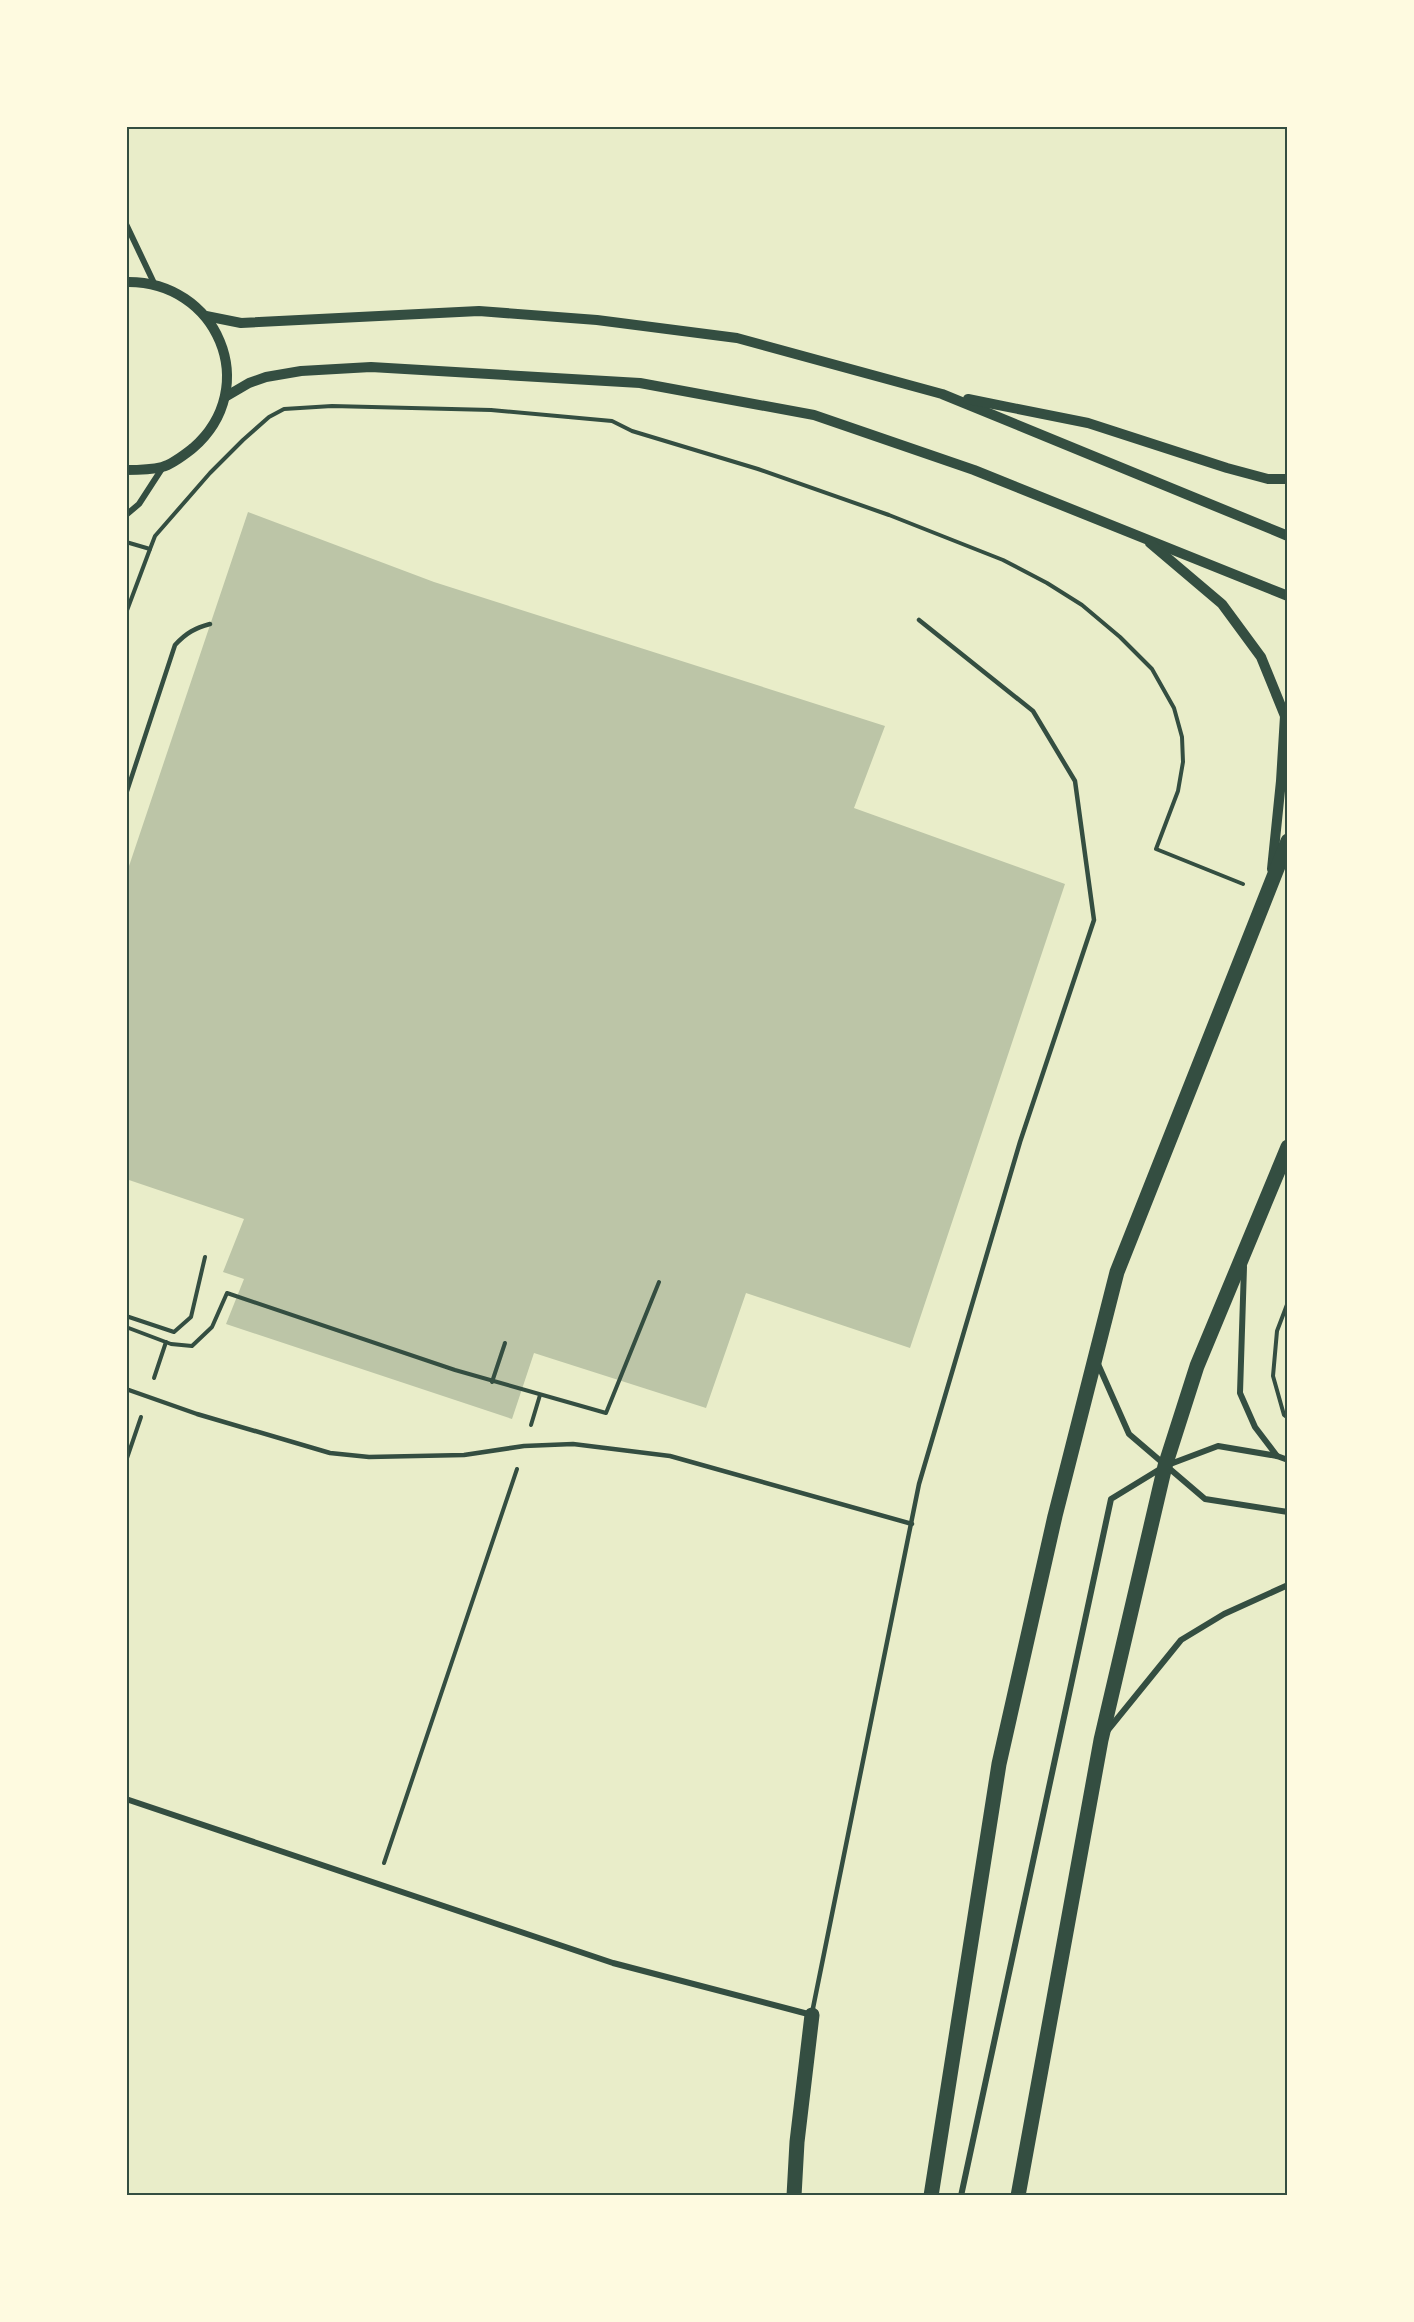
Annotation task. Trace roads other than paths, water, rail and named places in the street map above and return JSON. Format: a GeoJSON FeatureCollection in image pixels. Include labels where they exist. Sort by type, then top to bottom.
{"type":"FeatureCollection","features":[{"type":"Feature","properties":{"kind":"main road"},"geometry":{"type":"LineString","coordinates":[[931,2196],[999,1764],[1053,1528],[1117,1272],[1288,841]]}},
{"type":"Feature","properties":{"kind":"main road"},"geometry":{"type":"LineString","coordinates":[[1018,2196],[1101,1740],[1165,1466],[1197,1366],[1288,1147]]}},
{"type":"Feature","properties":{"kind":"main road"},"geometry":{"type":"LineString","coordinates":[[794,2196],[797,2142],[812,2015]]}},
{"type":"Feature","properties":{"kind":"street"},"geometry":{"type":"LineString","coordinates":[[126,224],[154,283]]}},
{"type":"Feature","properties":{"kind":"street"},"geometry":{"type":"LineString","coordinates":[[126,282],[154,283],[173,290],[191,301],[206,316],[220,340],[227,368],[225,397],[217,420],[202,440],[184,456],[164,467],[126,470]]}},
{"type":"Feature","properties":{"kind":"street"},"geometry":{"type":"LineString","coordinates":[[206,316],[241,323],[479,311],[597,320],[737,338],[942,394],[1088,423],[1227,468],[1268,478],[1288,479]]}},
{"type":"Feature","properties":{"kind":"street"},"geometry":{"type":"LineString","coordinates":[[225,397],[249,382],[266,377],[301,371],[371,367],[640,383],[814,415],[974,470],[1288,597]]}},
{"type":"Feature","properties":{"kind":"street"},"geometry":{"type":"LineString","coordinates":[[942,394],[1288,536]]}},
{"type":"Feature","properties":{"kind":"street"},"geometry":{"type":"LineString","coordinates":[[126,515],[139,504],[164,467]]}},
{"type":"Feature","properties":{"kind":"street"},"geometry":{"type":"LineString","coordinates":[[1143,537],[1221,604],[1261,657],[1285,716],[1271,881]]}},
{"type":"Feature","properties":{"kind":"street"},"geometry":{"type":"LineString","coordinates":[[1244,1251],[1240,1394],[1255,1427],[1276,1456]]}},
{"type":"Feature","properties":{"kind":"street"},"geometry":{"type":"LineString","coordinates":[[1096,1360],[1129,1434],[1205,1499],[1288,1512]]}},
{"type":"Feature","properties":{"kind":"street"},"geometry":{"type":"LineString","coordinates":[[961,2196],[1111,1499],[1165,1466],[1218,1446],[1288,1460]]}},
{"type":"Feature","properties":{"kind":"street"},"geometry":{"type":"LineString","coordinates":[[1101,1740],[1181,1641],[1224,1614],[1288,1585]]}},
{"type":"Feature","properties":{"kind":"street"},"geometry":{"type":"LineString","coordinates":[[126,1799],[613,1963],[812,2015]]}},
{"type":"Feature","properties":{"kind":"lane"},"geometry":{"type":"LineString","coordinates":[[812,2015],[919,1484],[1017,1154],[1094,920],[1075,781],[1033,711],[919,620]]}},
{"type":"Feature","properties":{"kind":"lane"},"geometry":{"type":"LineString","coordinates":[[126,794],[175,645],[195,628],[210,624]]}},
{"type":"Feature","properties":{"kind":"lane"},"geometry":{"type":"LineString","coordinates":[[126,1389],[197,1414],[330,1453],[369,1457],[464,1455],[524,1446],[573,1444],[670,1456],[755,1478],[912,1524]]}}]}
